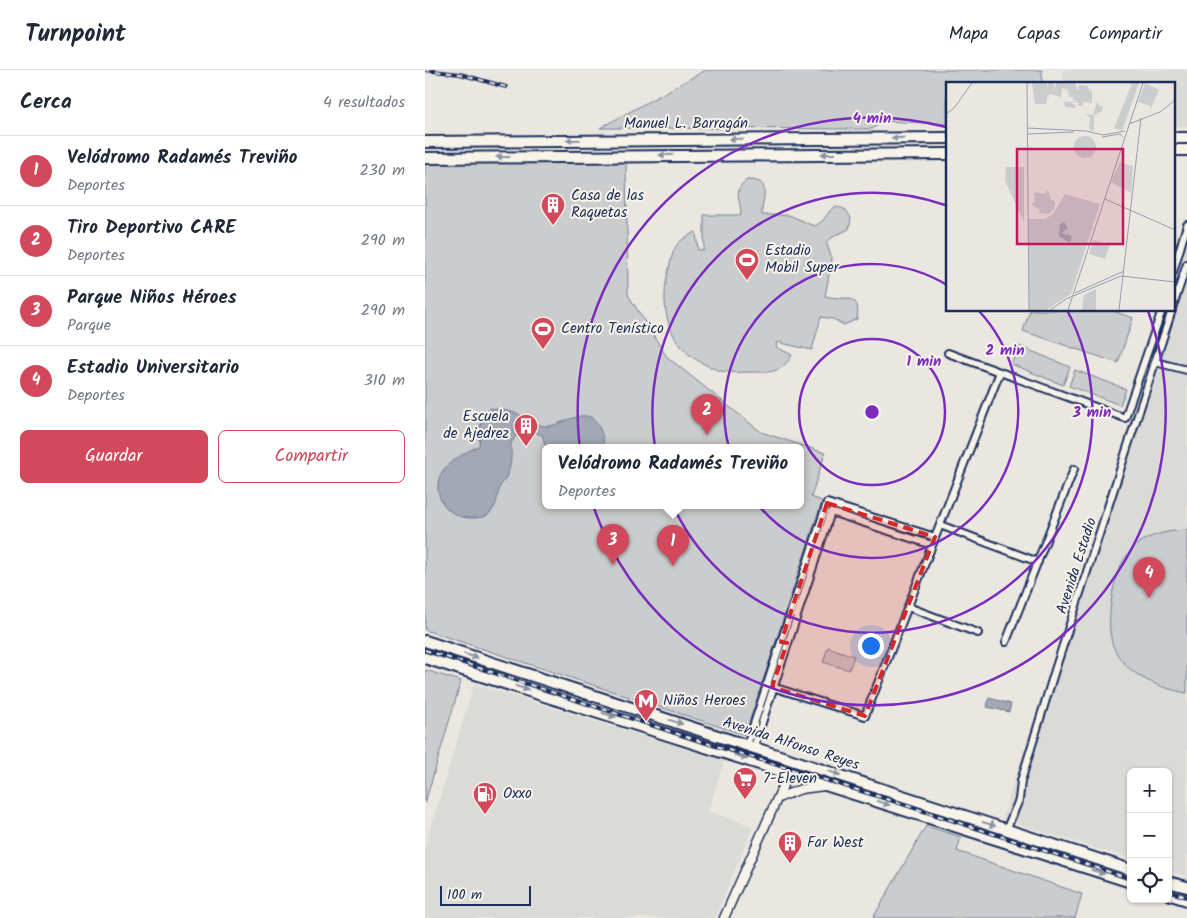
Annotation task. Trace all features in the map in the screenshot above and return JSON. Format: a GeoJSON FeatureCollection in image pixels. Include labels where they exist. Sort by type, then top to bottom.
{"type":"FeatureCollection","features":[{"type":"Feature","properties":{"kind":"highway","name":"Manuel L. Barragán"},"geometry":{"type":"LineString","coordinates":[[425,142],[946,138]]}},
{"type":"Feature","properties":{"kind":"highway","name":"Manuel L. Barragán"},"geometry":{"type":"LineString","coordinates":[[425,158],[946,154]]}},
{"type":"Feature","properties":{"kind":"highway","name":"Avenida Alfonso Reyes"},"geometry":{"type":"LineString","coordinates":[[425,641],[1097,859]]}},
{"type":"Feature","properties":{"kind":"highway","name":"Avenida Alfonso Reyes"},"geometry":{"type":"LineString","coordinates":[[425,658],[1049,856]]}},
{"type":"Feature","properties":{"kind":"highway"},"geometry":{"type":"LineString","coordinates":[[543,679],[563,701]]}},
{"type":"Feature","properties":{"kind":"highway"},"geometry":{"type":"LineString","coordinates":[[771,753],[803,777]]}},
{"type":"Feature","properties":{"kind":"highway"},"geometry":{"type":"LineString","coordinates":[[1049,856],[1097,859],[1127,869]]}},
{"type":"Feature","properties":{"kind":"highway"},"geometry":{"type":"LineString","coordinates":[[1049,856],[1127,881]]}},
{"type":"Feature","properties":{"kind":"highway"},"geometry":{"type":"LineString","coordinates":[[1172,883],[1187,888]]}},
{"type":"Feature","properties":{"kind":"highway"},"geometry":{"type":"LineString","coordinates":[[1172,895],[1187,900]]}},
{"type":"Feature","properties":{"kind":"street"},"geometry":{"type":"LineString","coordinates":[[1175,265],[1187,225]]}},
{"type":"Feature","properties":{"kind":"street"},"geometry":{"type":"LineString","coordinates":[[1175,300],[1187,267]]}},
{"type":"Feature","properties":{"kind":"street"},"geometry":{"type":"LineString","coordinates":[[948,353],[1125,418],[1162,311]]}},
{"type":"Feature","properties":{"kind":"street","name":"Avenida Estadio"},"geometry":{"type":"LineString","coordinates":[[1006,830],[1017,804],[1022,779],[1053,678],[1172,311]]}},
{"type":"Feature","properties":{"kind":"street"},"geometry":{"type":"LineString","coordinates":[[1155,362],[1187,370]]}},
{"type":"Feature","properties":{"kind":"street"},"geometry":{"type":"LineString","coordinates":[[769,686],[865,716],[1000,372]]}},
{"type":"Feature","properties":{"kind":"street"},"geometry":{"type":"LineString","coordinates":[[1006,642],[1074,469]]}},
{"type":"Feature","properties":{"kind":"street"},"geometry":{"type":"LineString","coordinates":[[784,643],[827,503],[935,537]]}},
{"type":"Feature","properties":{"kind":"street"},"geometry":{"type":"LineString","coordinates":[[751,746],[769,686],[831,512],[932,545]]}},
{"type":"Feature","properties":{"kind":"street"},"geometry":{"type":"LineString","coordinates":[[941,525],[1038,562]]}},
{"type":"Feature","properties":{"kind":"street"},"geometry":{"type":"LineString","coordinates":[[908,607],[978,633]]}},
{"type":"Feature","properties":{"kind":"street"},"geometry":{"type":"LineString","coordinates":[[724,918],[789,772]]}},
{"type":"Feature","properties":{"kind":"street"},"geometry":{"type":"LineString","coordinates":[[778,798],[801,789],[828,785]]}},
{"type":"Feature","properties":{"kind":"highlighted area"},"geometry":{"type":"Polygon","coordinates":[[[827,503],[935,537],[865,716],[772,687],[787,643],[781,642],[827,503]]]}},
{"type":"Feature","properties":{"kind":"shaded area"},"geometry":{"type":"Polygon","coordinates":[[[706,70],[1042,70],[1042,82],[946,82],[946,124],[884,121],[872,129],[600,128],[706,70]]]}},
{"type":"Feature","properties":{"kind":"shaded area"},"geometry":{"type":"Polygon","coordinates":[[[1063,70],[1187,70],[1187,126],[1175,126],[1175,82],[1063,82],[1063,70]]]}},
{"type":"Feature","properties":{"kind":"shaded area"},"geometry":{"type":"Polygon","coordinates":[[[626,162],[628,295],[667,357],[761,432],[798,444],[542,444],[542,509],[804,509],[804,446],[825,453],[811,497],[822,501],[745,735],[425,630],[425,163],[626,162]]]}},
{"type":"Feature","properties":{"kind":"shaded area","name":"Estadio Mobil Super"},"geometry":{"type":"Polygon","coordinates":[[[747,180],[761,183],[763,186],[762,215],[789,215],[814,226],[822,221],[832,208],[838,207],[846,210],[851,218],[849,229],[826,242],[832,259],[825,296],[854,301],[857,304],[858,310],[857,319],[844,325],[833,319],[821,317],[812,350],[777,342],[776,347],[792,355],[784,366],[775,371],[725,372],[693,358],[675,338],[666,314],[666,286],[672,257],[676,247],[683,239],[696,232],[698,250],[704,250],[704,215],[741,215],[738,196],[742,184],[747,180]]]}},
{"type":"Feature","properties":{"kind":"shaded area"},"geometry":{"type":"Polygon","coordinates":[[[1187,244],[1187,877],[1172,872],[1172,768],[1127,768],[1127,858],[1002,819],[1166,311],[1175,311],[1175,282],[1187,244]]]}},
{"type":"Feature","properties":{"kind":"shaded area"},"geometry":{"type":"Polygon","coordinates":[[[1030,311],[1113,311],[1133,318],[1118,363],[1023,331],[1030,311]]]}},
{"type":"Feature","properties":{"kind":"shaded area"},"geometry":{"type":"Polygon","coordinates":[[[1019,346],[1070,367],[1063,385],[1011,364],[1019,346]]]}},
{"type":"Feature","properties":{"kind":"shaded area"},"geometry":{"type":"Polygon","coordinates":[[[1075,370],[1126,389],[1120,405],[1069,386],[1075,370]]]}},
{"type":"Feature","properties":{"kind":"shaded area"},"geometry":{"type":"Polygon","coordinates":[[[490,408],[518,414],[538,424],[552,426],[575,417],[589,417],[595,421],[600,429],[603,444],[545,444],[542,435],[516,425],[514,430],[516,436],[511,443],[509,469],[493,509],[483,517],[463,517],[453,513],[446,507],[438,490],[439,481],[442,472],[449,464],[479,446],[481,417],[490,408]]]}},
{"type":"Feature","properties":{"kind":"shaded area"},"geometry":{"type":"Polygon","coordinates":[[[1187,530],[1187,693],[1156,684],[1137,675],[1129,668],[1122,661],[1113,646],[1110,634],[1110,621],[1111,603],[1118,571],[1133,549],[1155,535],[1187,530]]]}},
{"type":"Feature","properties":{"kind":"shaded area"},"geometry":{"type":"Polygon","coordinates":[[[828,647],[854,656],[849,670],[823,662],[828,647]]]}},
{"type":"Feature","properties":{"kind":"shaded area"},"geometry":{"type":"Polygon","coordinates":[[[425,670],[461,681],[425,803],[425,670]]]}},
{"type":"Feature","properties":{"kind":"shaded area"},"geometry":{"type":"Polygon","coordinates":[[[474,684],[724,761],[708,811],[753,826],[715,918],[425,918],[425,846],[474,684]]]}},
{"type":"Feature","properties":{"kind":"shaded area"},"geometry":{"type":"Polygon","coordinates":[[[989,698],[1011,704],[1009,712],[987,707],[989,698]]]}},
{"type":"Feature","properties":{"kind":"shaded area"},"geometry":{"type":"Polygon","coordinates":[[[926,826],[961,837],[957,851],[1082,894],[1075,918],[873,918],[926,826]]]}},
{"type":"Feature","properties":{"kind":"railway"},"geometry":{"type":"LineString","coordinates":[[425,70],[460,74],[506,87]]}},
{"type":"Feature","properties":{"kind":"railway"},"geometry":{"type":"LineString","coordinates":[[425,650],[687,737],[893,801],[1127,878]]}},
{"type":"Feature","properties":{"kind":"railway"},"geometry":{"type":"LineString","coordinates":[[1172,892],[1187,897]]}},
{"type":"Feature","properties":{"kind":"place","name":"Casa de las Raquetas"},"geometry":{"type":"Point","coordinates":[553,226]}},
{"type":"Feature","properties":{"kind":"place","name":"Estadio Mobil Super"},"geometry":{"type":"Point","coordinates":[747,281]}},
{"type":"Feature","properties":{"kind":"place","name":"Centro Tenístico"},"geometry":{"type":"Point","coordinates":[543,350]}},
{"type":"Feature","properties":{"kind":"place","name":"Tiro Deportivo CARE"},"geometry":{"type":"Point","coordinates":[707,435]}},
{"type":"Feature","properties":{"kind":"place","name":"Escuela de Ajedrez"},"geometry":{"type":"Point","coordinates":[526,447]}},
{"type":"Feature","properties":{"kind":"place","name":"Parque Niños Héroes"},"geometry":{"type":"Point","coordinates":[613,565]}},
{"type":"Feature","properties":{"kind":"place","name":"Velódromo Radamés Treviño"},"geometry":{"type":"Point","coordinates":[673,566]}},
{"type":"Feature","properties":{"kind":"place","name":"Estadio Universitario"},"geometry":{"type":"Point","coordinates":[1149,598]}},
{"type":"Feature","properties":{"kind":"place","name":"Niños Heroes"},"geometry":{"type":"Point","coordinates":[646,722]}},
{"type":"Feature","properties":{"kind":"place","name":"7-Eleven"},"geometry":{"type":"Point","coordinates":[745,800]}},
{"type":"Feature","properties":{"kind":"place","name":"Oxxo"},"geometry":{"type":"Point","coordinates":[485,815]}},
{"type":"Feature","properties":{"kind":"place","name":"Far West"},"geometry":{"type":"Point","coordinates":[790,864]}}]}
